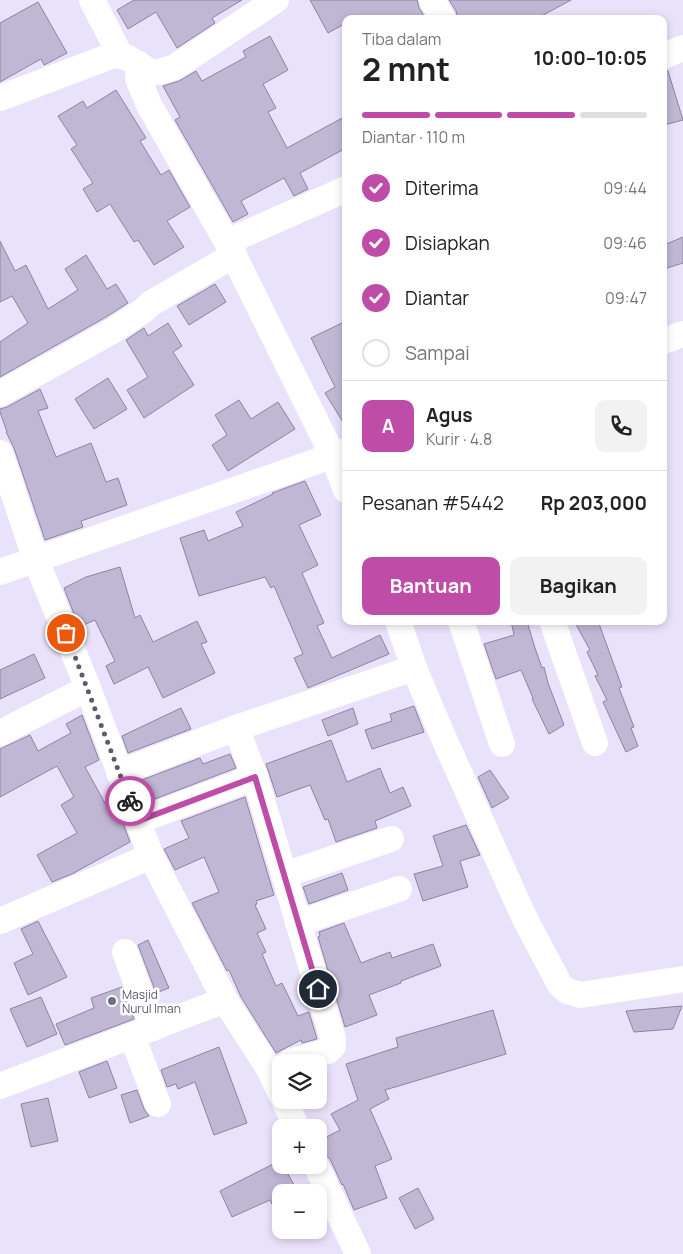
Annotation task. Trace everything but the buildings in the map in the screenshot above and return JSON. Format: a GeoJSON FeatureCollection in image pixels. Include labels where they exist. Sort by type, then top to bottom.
{"type":"FeatureCollection","features":[{"type":"Feature","properties":{"kind":"street"},"geometry":{"type":"LineString","coordinates":[[0,572],[340,454],[230,248],[149,105],[129,60],[92,0]]}},
{"type":"Feature","properties":{"kind":"street"},"geometry":{"type":"LineString","coordinates":[[0,98],[111,56],[129,60],[150,71],[157,72],[175,67],[276,0]]}},
{"type":"Feature","properties":{"kind":"street"},"geometry":{"type":"LineString","coordinates":[[432,0],[441,15]]}},
{"type":"Feature","properties":{"kind":"street"},"geometry":{"type":"LineString","coordinates":[[667,55],[683,48]]}},
{"type":"Feature","properties":{"kind":"street"},"geometry":{"type":"LineString","coordinates":[[0,394],[114,330],[230,248],[342,191]]}},
{"type":"Feature","properties":{"kind":"street"},"geometry":{"type":"LineString","coordinates":[[667,339],[683,334]]}},
{"type":"Feature","properties":{"kind":"street"},"geometry":{"type":"LineString","coordinates":[[0,453],[36,560],[88,688],[151,856],[225,1000],[272,1056]]}},
{"type":"Feature","properties":{"kind":"street"},"geometry":{"type":"LineString","coordinates":[[399,625],[414,668],[525,919],[560,985],[567,991],[581,995],[683,979]]}},
{"type":"Feature","properties":{"kind":"street"},"geometry":{"type":"LineString","coordinates":[[462,625],[502,744]]}},
{"type":"Feature","properties":{"kind":"street"},"geometry":{"type":"LineString","coordinates":[[553,625],[595,743]]}},
{"type":"Feature","properties":{"kind":"street"},"geometry":{"type":"LineString","coordinates":[[119,772],[236,728],[414,668]]}},
{"type":"Feature","properties":{"kind":"street"},"geometry":{"type":"LineString","coordinates":[[0,733],[88,688]]}},
{"type":"Feature","properties":{"kind":"street"},"geometry":{"type":"LineString","coordinates":[[236,728],[255,777],[333,1039],[333,1046],[328,1051],[318,1054]]}},
{"type":"Feature","properties":{"kind":"street"},"geometry":{"type":"LineString","coordinates":[[138,821],[255,777]]}},
{"type":"Feature","properties":{"kind":"street"},"geometry":{"type":"LineString","coordinates":[[284,875],[391,838]]}},
{"type":"Feature","properties":{"kind":"street"},"geometry":{"type":"LineString","coordinates":[[0,921],[151,856]]}},
{"type":"Feature","properties":{"kind":"street"},"geometry":{"type":"LineString","coordinates":[[298,923],[399,889]]}},
{"type":"Feature","properties":{"kind":"street"},"geometry":{"type":"LineString","coordinates":[[125,952],[158,1104]]}},
{"type":"Feature","properties":{"kind":"street"},"geometry":{"type":"LineString","coordinates":[[0,1086],[225,1000]]}},
{"type":"Feature","properties":{"kind":"street"},"geometry":{"type":"LineString","coordinates":[[320,1174],[358,1254]]}},
{"type":"Feature","properties":{"kind":"way so far"},"geometry":{"type":"LineString","coordinates":[[66,633],[130,801]]}},
{"type":"Feature","properties":{"kind":"place","name":"Masjid Nurul Iman"},"geometry":{"type":"Point","coordinates":[112,1001]}},
{"type":"Feature","properties":{"kind":"route"},"geometry":{"type":"LineString","coordinates":[[130,801],[138,821],[255,777],[318,989]]}}]}
